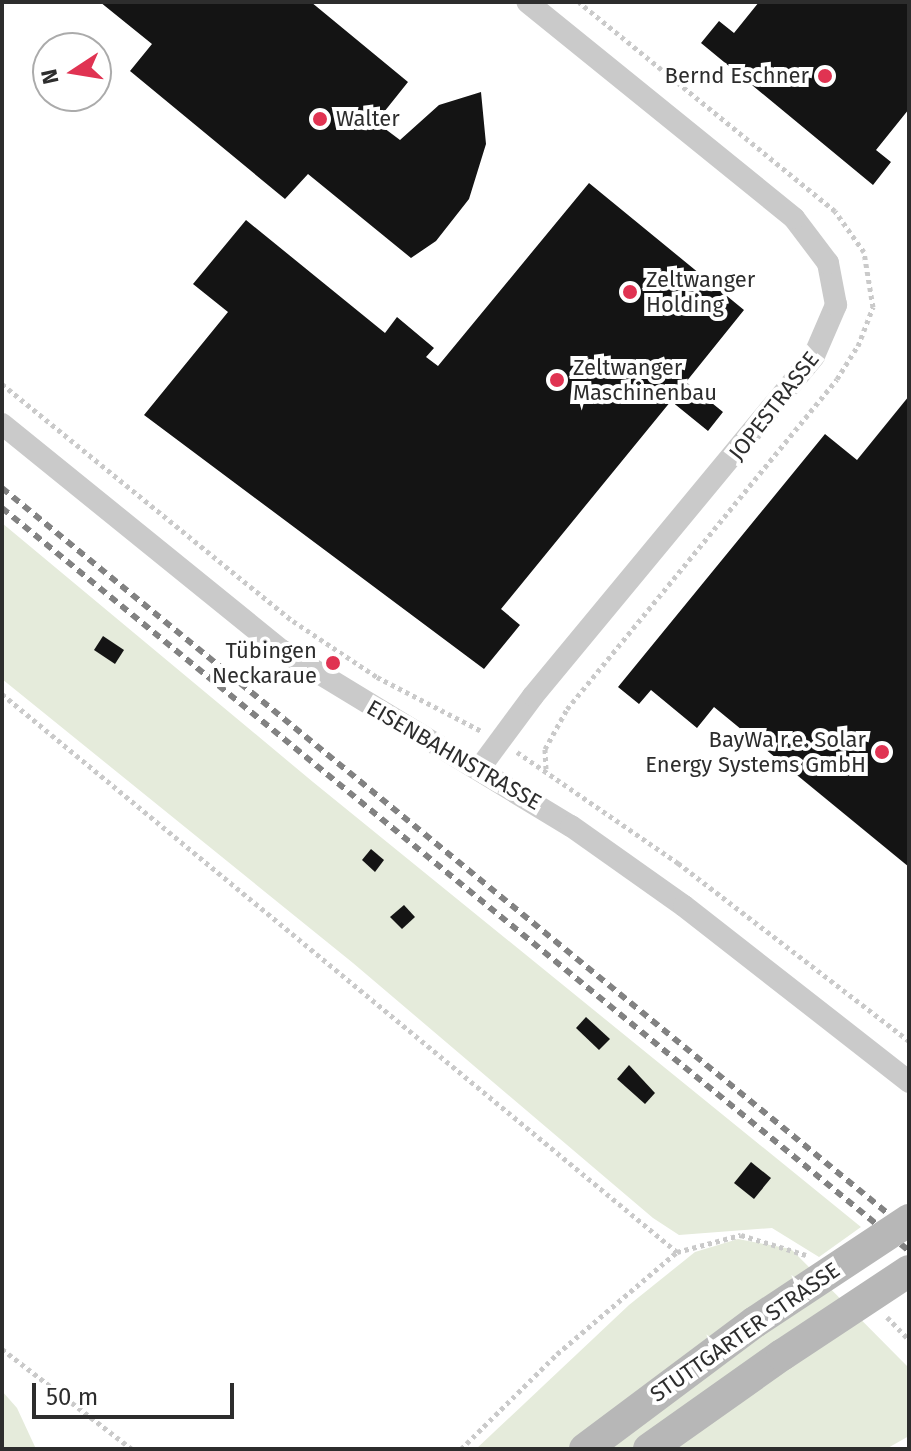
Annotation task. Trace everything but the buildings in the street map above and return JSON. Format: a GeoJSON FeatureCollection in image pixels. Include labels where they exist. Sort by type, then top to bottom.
{"type":"FeatureCollection","features":[{"type":"Feature","properties":{"kind":"main road","name":"STUTTGARTER STRASSE"},"geometry":{"type":"LineString","coordinates":[[585,1449],[755,1322],[909,1220]]}},
{"type":"Feature","properties":{"kind":"main road","name":"STUTTGARTER STRASSE"},"geometry":{"type":"LineString","coordinates":[[649,1449],[782,1355],[909,1271]]}},
{"type":"Feature","properties":{"kind":"street","name":"JOPESTRASSE"},"geometry":{"type":"LineString","coordinates":[[479,769],[498,741],[782,398],[825,338],[836,305],[828,263],[794,218],[527,2]]}},
{"type":"Feature","properties":{"kind":"street","name":"EISENBAHNSTRASSE"},"geometry":{"type":"LineString","coordinates":[[2,424],[281,650],[479,769],[684,906],[909,1082]]}},
{"type":"Feature","properties":{"kind":"path"},"geometry":{"type":"LineString","coordinates":[[546,770],[545,749],[567,709],[837,379],[858,346],[873,307],[864,252],[835,211],[579,2]]}},
{"type":"Feature","properties":{"kind":"path"},"geometry":{"type":"LineString","coordinates":[[2,384],[293,621],[377,677],[546,770],[722,895],[909,1041]]}},
{"type":"Feature","properties":{"kind":"path"},"geometry":{"type":"LineString","coordinates":[[2,694],[677,1252]]}},
{"type":"Feature","properties":{"kind":"path"},"geometry":{"type":"LineString","coordinates":[[461,1449],[557,1354],[677,1252],[741,1235],[802,1251],[814,1260]]}},
{"type":"Feature","properties":{"kind":"path"},"geometry":{"type":"LineString","coordinates":[[874,1307],[909,1340]]}},
{"type":"Feature","properties":{"kind":"path"},"geometry":{"type":"LineString","coordinates":[[2,1349],[132,1449]]}},
{"type":"Feature","properties":{"kind":"green space"},"geometry":{"type":"Polygon","coordinates":[[[2,523],[313,782],[861,1227],[819,1257],[772,1228],[679,1235],[653,1218],[353,963],[2,679],[2,523]]]}},
{"type":"Feature","properties":{"kind":"green space"},"geometry":{"type":"Polygon","coordinates":[[[738,1239],[791,1249],[909,1368],[909,1436],[886,1449],[476,1449],[629,1305],[695,1252],[738,1239]]]}},
{"type":"Feature","properties":{"kind":"green space"},"geometry":{"type":"Polygon","coordinates":[[[2,1391],[17,1408],[36,1449],[2,1449],[2,1391]]]}},
{"type":"Feature","properties":{"kind":"railway"},"geometry":{"type":"LineString","coordinates":[[2,488],[909,1231]]}},
{"type":"Feature","properties":{"kind":"railway"},"geometry":{"type":"LineString","coordinates":[[2,508],[909,1251]]}},
{"type":"Feature","properties":{"kind":"place","name":"Bernd Eschner"},"geometry":{"type":"Point","coordinates":[825,76]}},
{"type":"Feature","properties":{"kind":"place","name":"Walter"},"geometry":{"type":"Point","coordinates":[320,119]}},
{"type":"Feature","properties":{"kind":"place","name":"Zeltwanger Holding"},"geometry":{"type":"Point","coordinates":[630,292]}},
{"type":"Feature","properties":{"kind":"place","name":"Zeltwanger Maschinenbau"},"geometry":{"type":"Point","coordinates":[557,380]}},
{"type":"Feature","properties":{"kind":"place","name":"Tübingen Neckaraue"},"geometry":{"type":"Point","coordinates":[333,663]}},
{"type":"Feature","properties":{"kind":"place","name":"BayWa r.e. Solar Energy Systems GmbH"},"geometry":{"type":"Point","coordinates":[882,752]}}]}
